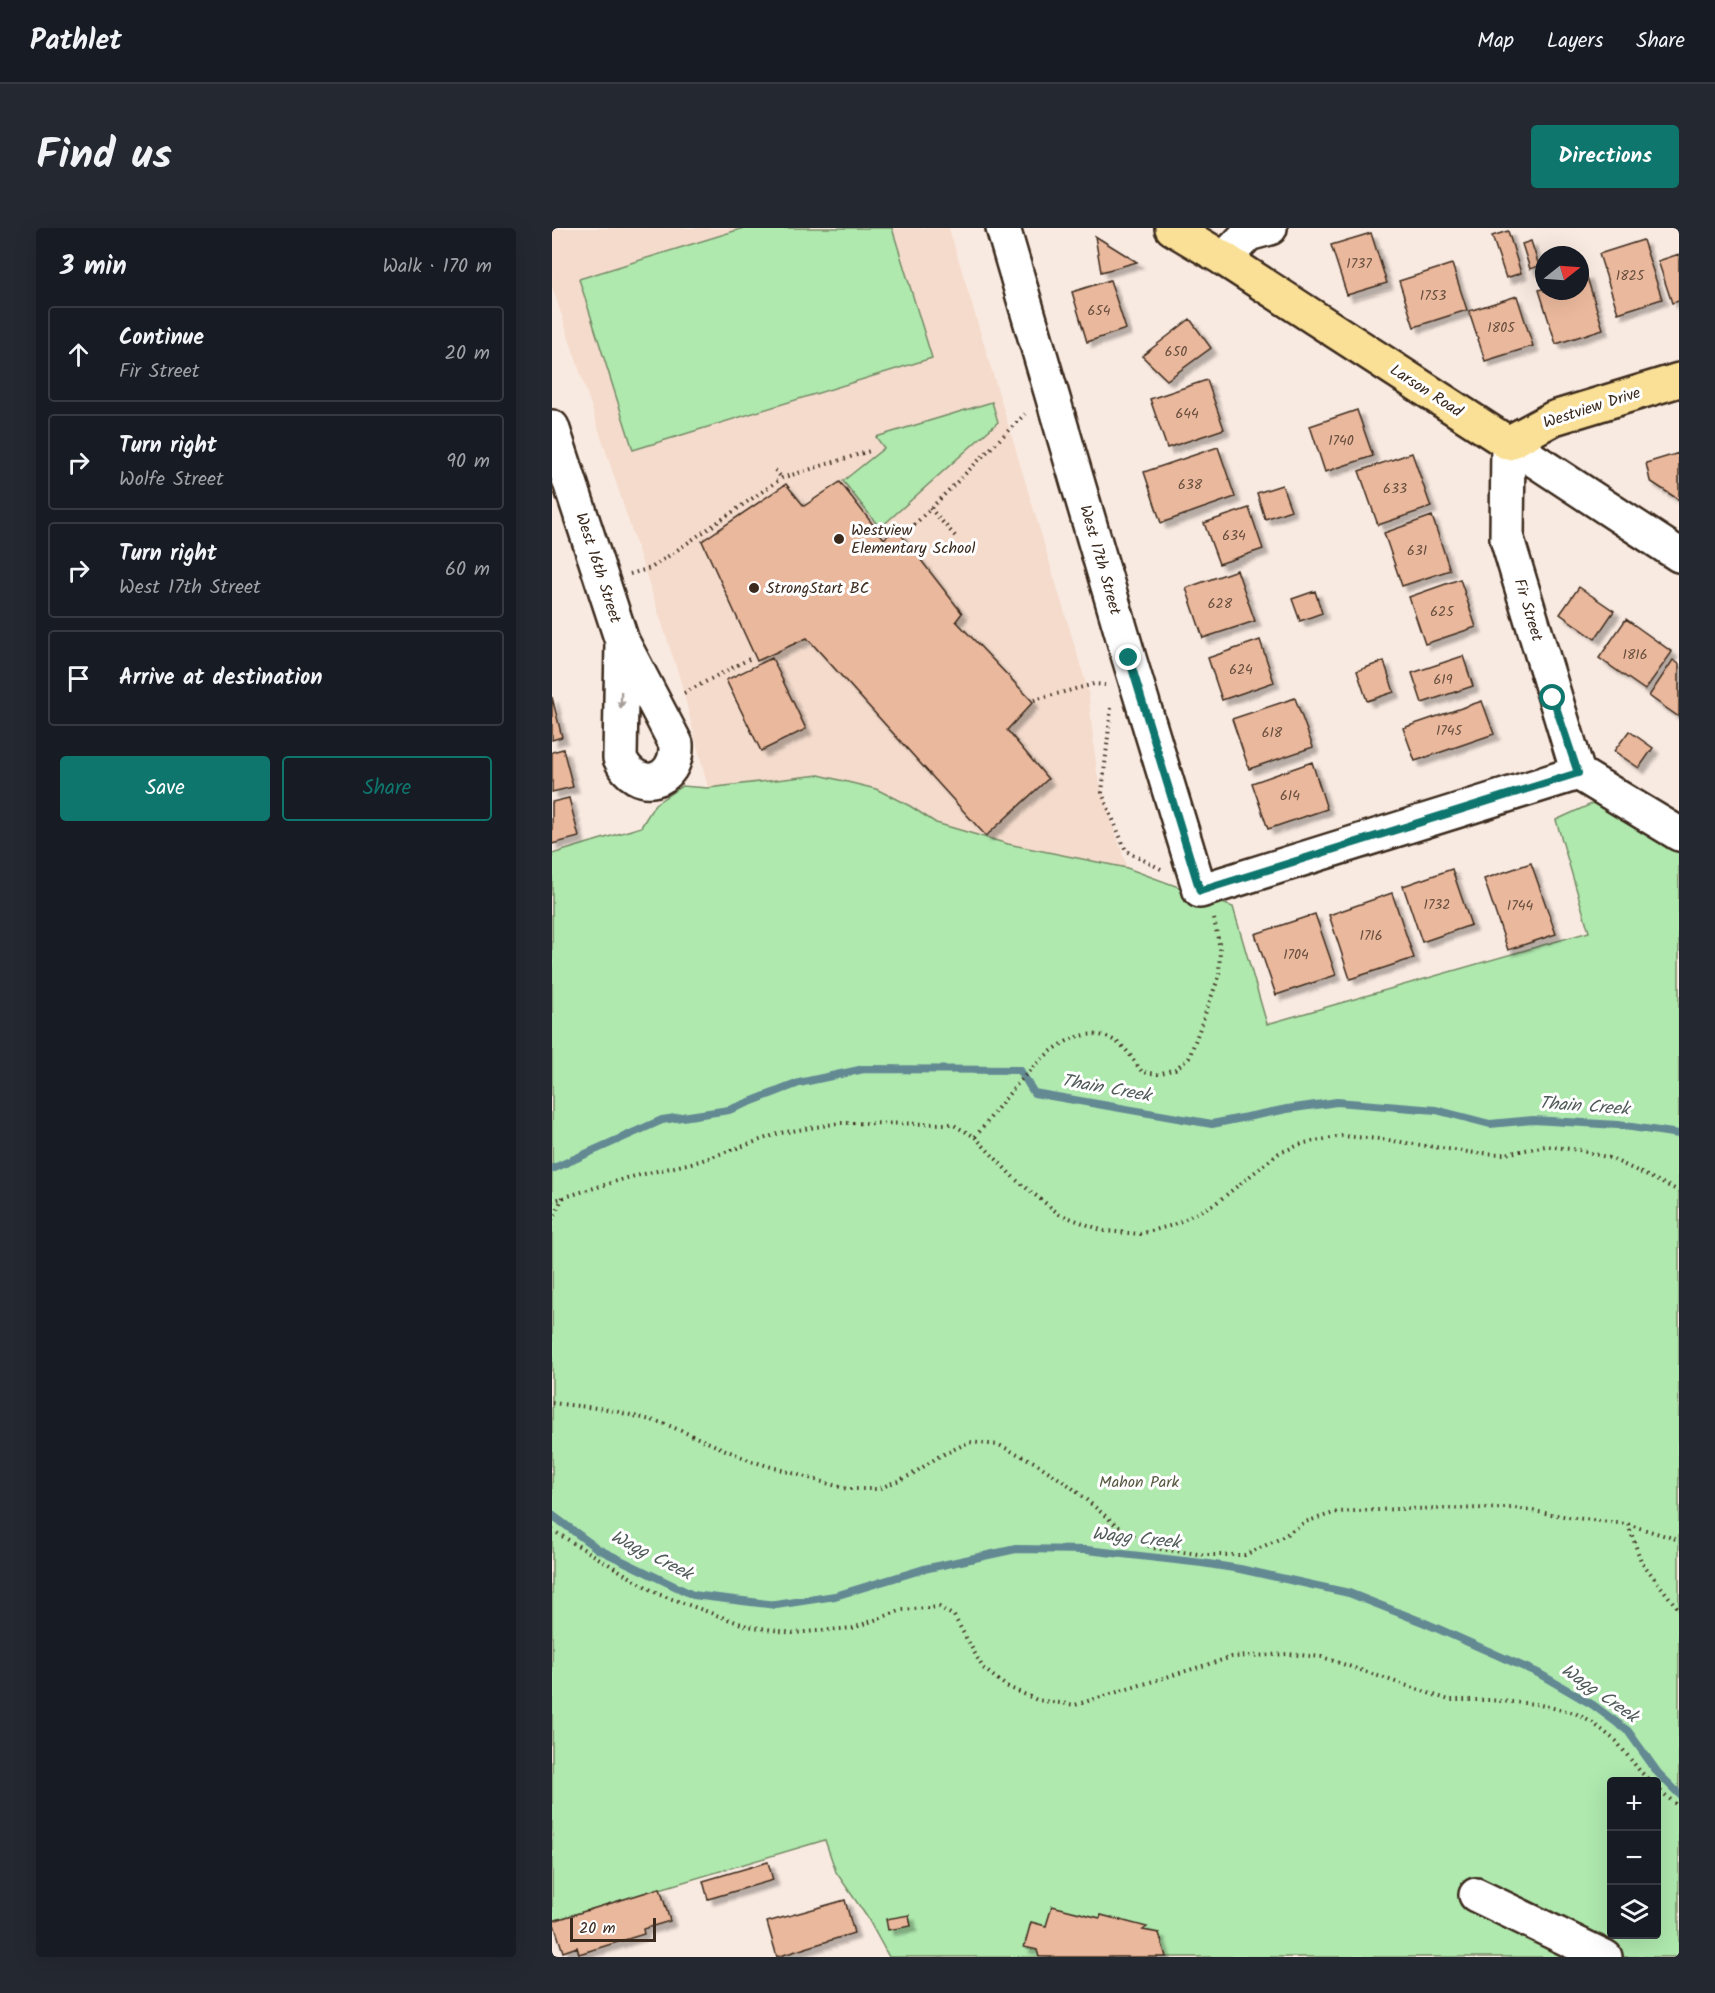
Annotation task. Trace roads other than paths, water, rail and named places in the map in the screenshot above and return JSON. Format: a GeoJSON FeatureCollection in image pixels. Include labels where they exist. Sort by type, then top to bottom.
{"type":"FeatureCollection","features":[{"type":"Feature","properties":{"kind":"main road","name":"Larson Road"},"geometry":{"type":"LineString","coordinates":[[1172,228],[1224,259],[1508,443]]}},
{"type":"Feature","properties":{"kind":"main road","name":"Westview Drive"},"geometry":{"type":"LineString","coordinates":[[1508,443],[1554,418],[1679,380]]}},
{"type":"Feature","properties":{"kind":"street","name":"West 17th Street"},"geometry":{"type":"LineString","coordinates":[[1003,228],[1200,891],[1578,773]]}},
{"type":"Feature","properties":{"kind":"street"},"geometry":{"type":"LineString","coordinates":[[1224,259],[1248,234],[1270,228]]}},
{"type":"Feature","properties":{"kind":"street","name":"West 16th Street"},"geometry":{"type":"LineString","coordinates":[[552,427],[622,641]]}},
{"type":"Feature","properties":{"kind":"street","name":"Larson Road"},"geometry":{"type":"LineString","coordinates":[[1508,443],[1679,555]]}},
{"type":"Feature","properties":{"kind":"street","name":"Fir Street"},"geometry":{"type":"LineString","coordinates":[[1508,443],[1507,539],[1578,773]]}},
{"type":"Feature","properties":{"kind":"street"},"geometry":{"type":"LineString","coordinates":[[1578,773],[1679,834]]}},
{"type":"Feature","properties":{"kind":"street"},"geometry":{"type":"LineString","coordinates":[[1476,1895],[1605,1957]]}},
{"type":"Feature","properties":{"kind":"waterway","name":"Thain Creek"},"geometry":{"type":"LineString","coordinates":[[552,1169],[662,1120],[729,1110],[799,1083],[864,1069],[1020,1070],[1034,1093],[1212,1124],[1337,1102],[1436,1110],[1490,1124],[1533,1120],[1618,1125],[1679,1134]]}},
{"type":"Feature","properties":{"kind":"waterway","name":"Wagg Creek"},"geometry":{"type":"LineString","coordinates":[[552,1515],[598,1549],[693,1595],[776,1605],[835,1596],[924,1569],[1016,1549],[1087,1550],[1202,1563],[1349,1593],[1425,1623],[1538,1673],[1593,1705],[1628,1731],[1658,1773],[1679,1794]]}},
{"type":"Feature","properties":{"kind":"place","name":"Westview Elementary School"},"geometry":{"type":"Point","coordinates":[839,539]}},
{"type":"Feature","properties":{"kind":"place","name":"StrongStart BC"},"geometry":{"type":"Point","coordinates":[754,588]}},
{"type":"Feature","properties":{"kind":"park label","name":"Mahon Park"},"geometry":{"type":"Point","coordinates":[1139,1482]}}]}
